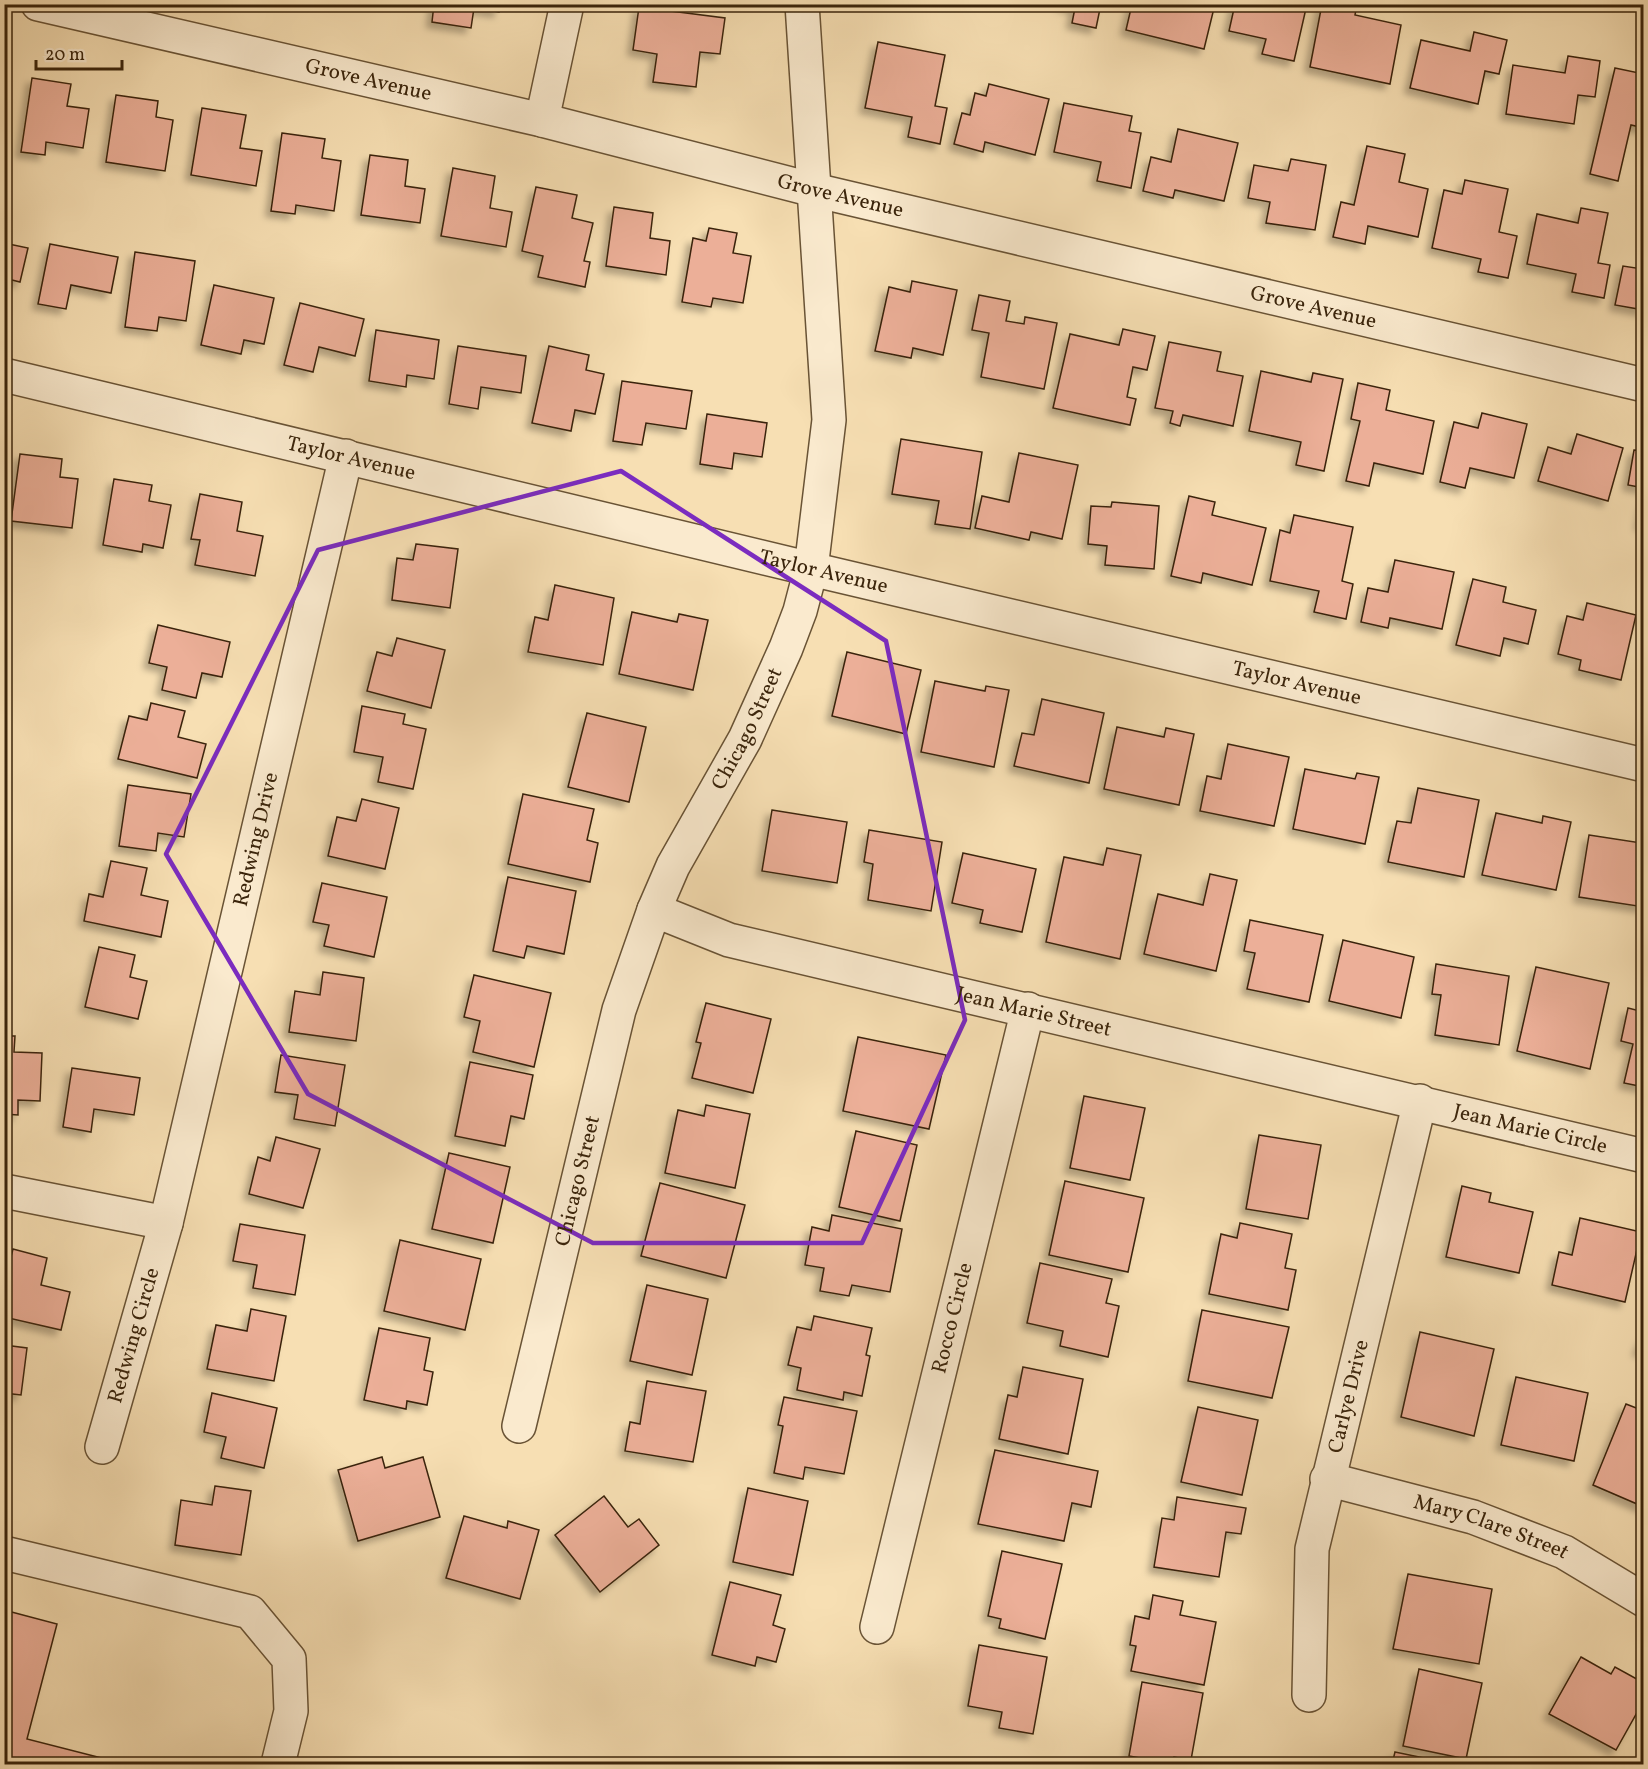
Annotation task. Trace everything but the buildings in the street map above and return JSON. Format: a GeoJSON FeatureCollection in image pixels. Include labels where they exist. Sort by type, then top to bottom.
{"type":"FeatureCollection","features":[{"type":"Feature","properties":{"kind":"street","name":"Grove Avenue"},"geometry":{"type":"LineString","coordinates":[[38,4],[154,19],[814,190],[1644,385]]}},
{"type":"Feature","properties":{"kind":"street"},"geometry":{"type":"LineString","coordinates":[[542,120],[567,4]]}},
{"type":"Feature","properties":{"kind":"street","name":"Chicago Street"},"geometry":{"type":"LineString","coordinates":[[519,1426],[619,1010],[654,910],[673,866],[745,739],[800,611],[810,569],[830,420],[802,4]]}},
{"type":"Feature","properties":{"kind":"street","name":"Taylor Avenue"},"geometry":{"type":"LineString","coordinates":[[4,375],[810,569],[1644,765]]}},
{"type":"Feature","properties":{"kind":"street","name":"Redwing Drive"},"geometry":{"type":"LineString","coordinates":[[166,1223],[346,456]]}},
{"type":"Feature","properties":{"kind":"street","name":"Jean Marie Street"},"geometry":{"type":"LineString","coordinates":[[654,910],[729,940],[1420,1101]]}},
{"type":"Feature","properties":{"kind":"street","name":"Rocco Circle"},"geometry":{"type":"LineString","coordinates":[[877,1627],[1028,1009]]}},
{"type":"Feature","properties":{"kind":"street","name":"Jean Marie Circle"},"geometry":{"type":"LineString","coordinates":[[1420,1101],[1644,1156]]}},
{"type":"Feature","properties":{"kind":"street","name":"Carlye Drive"},"geometry":{"type":"LineString","coordinates":[[1309,1695],[1312,1549],[1327,1479],[1420,1101]]}},
{"type":"Feature","properties":{"kind":"street"},"geometry":{"type":"LineString","coordinates":[[4,1191],[166,1223]]}},
{"type":"Feature","properties":{"kind":"street","name":"Redwing Circle"},"geometry":{"type":"LineString","coordinates":[[102,1447],[166,1223]]}},
{"type":"Feature","properties":{"kind":"street","name":"Mary Clare Street"},"geometry":{"type":"LineString","coordinates":[[1327,1479],[1473,1516],[1564,1552],[1644,1600]]}},
{"type":"Feature","properties":{"kind":"street"},"geometry":{"type":"LineString","coordinates":[[4,1553],[250,1612],[289,1659],[291,1711],[278,1764]]}},
{"type":"Feature","properties":{"kind":"highlighted area"},"geometry":{"type":"Polygon","coordinates":[[[621,471],[886,641],[965,1020],[862,1243],[593,1243],[308,1094],[166,854],[318,550],[621,471]]]}}]}
